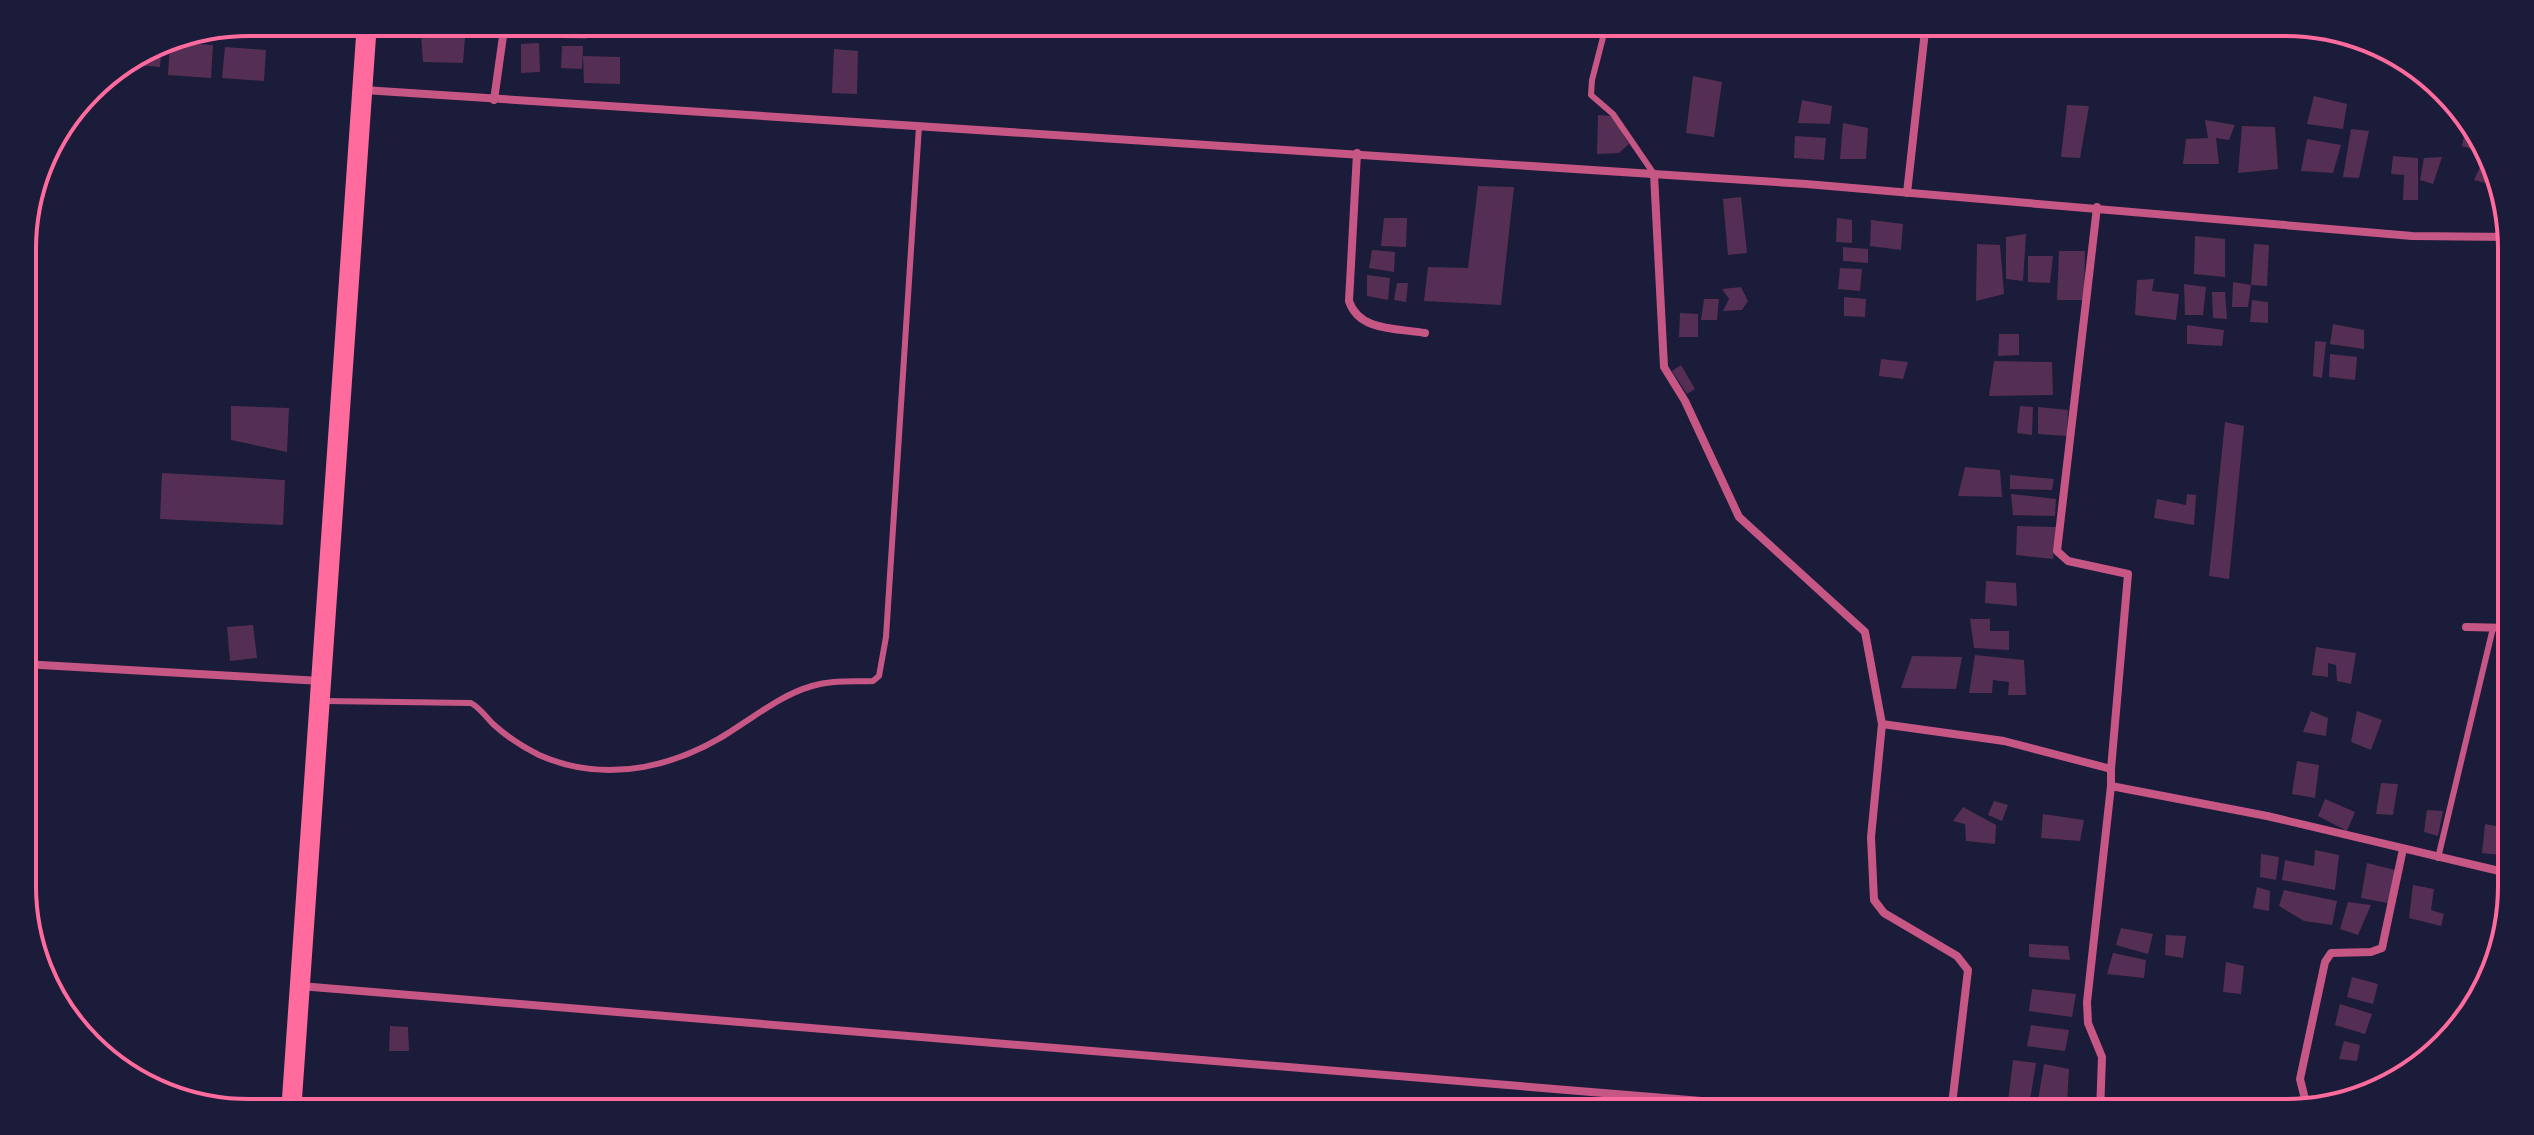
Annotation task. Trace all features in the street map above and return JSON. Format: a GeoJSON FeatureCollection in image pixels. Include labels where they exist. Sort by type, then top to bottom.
{"type":"FeatureCollection","features":[{"type":"Feature","properties":{"kind":"main road"},"geometry":{"type":"LineString","coordinates":[[292,1099],[366,36]]}},
{"type":"Feature","properties":{"kind":"street"},"geometry":{"type":"LineString","coordinates":[[494,100],[503,36]]}},
{"type":"Feature","properties":{"kind":"street"},"geometry":{"type":"LineString","coordinates":[[1907,193],[1924,36]]}},
{"type":"Feature","properties":{"kind":"street"},"geometry":{"type":"LineString","coordinates":[[364,90],[1357,153],[2097,207],[2412,236],[2497,238]]}},
{"type":"Feature","properties":{"kind":"street"},"geometry":{"type":"LineString","coordinates":[[1357,153],[1349,301],[1353,313],[1367,323],[1425,333]]}},
{"type":"Feature","properties":{"kind":"street"},"geometry":{"type":"LineString","coordinates":[[1654,174],[1664,367],[1685,401],[1739,517],[1865,632],[1882,724],[1871,837],[1874,900],[1884,913],[1957,956],[1968,970],[1953,1099]]}},
{"type":"Feature","properties":{"kind":"street"},"geometry":{"type":"LineString","coordinates":[[2097,207],[2057,551],[2068,561],[2128,574],[2111,786],[2087,1002],[2088,1023],[2102,1057],[2100,1099]]}},
{"type":"Feature","properties":{"kind":"street"},"geometry":{"type":"LineString","coordinates":[[2466,627],[2498,628]]}},
{"type":"Feature","properties":{"kind":"street"},"geometry":{"type":"LineString","coordinates":[[36,665],[322,692]]}},
{"type":"Feature","properties":{"kind":"street"},"geometry":{"type":"LineString","coordinates":[[1882,724],[2004,741],[2111,769]]}},
{"type":"Feature","properties":{"kind":"street"},"geometry":{"type":"LineString","coordinates":[[2111,786],[2267,816],[2498,871]]}},
{"type":"Feature","properties":{"kind":"street"},"geometry":{"type":"LineString","coordinates":[[2305,1098],[2300,1079],[2325,962],[2331,953],[2371,952],[2382,948],[2403,849]]}},
{"type":"Feature","properties":{"kind":"street"},"geometry":{"type":"LineString","coordinates":[[300,986],[1677,1099]]}},
{"type":"Feature","properties":{"kind":"lane"},"geometry":{"type":"LineString","coordinates":[[1603,36],[1591,95],[1613,114],[1654,174]]}},
{"type":"Feature","properties":{"kind":"lane"},"geometry":{"type":"LineString","coordinates":[[322,692],[471,703],[511,738],[541,755],[577,767],[624,771],[667,763],[692,752],[742,725],[764,707],[811,686],[873,681],[879,676],[886,637],[919,126]]}},
{"type":"Feature","properties":{"kind":"lane"},"geometry":{"type":"LineString","coordinates":[[2438,858],[2493,628]]}},
{"type":"Feature","properties":{"kind":"building"},"geometry":{"type":"Polygon","coordinates":[[[421,36],[465,37],[463,63],[423,62],[421,36]]]}},
{"type":"Feature","properties":{"kind":"building"},"geometry":{"type":"Polygon","coordinates":[[[559,36],[586,36],[586,39],[559,36]]]}},
{"type":"Feature","properties":{"kind":"building"},"geometry":{"type":"Polygon","coordinates":[[[539,43],[540,72],[521,73],[521,44],[539,43]]]}},
{"type":"Feature","properties":{"kind":"building"},"geometry":{"type":"Polygon","coordinates":[[[193,44],[213,45],[211,78],[168,75],[169,52],[193,44]]]}},
{"type":"Feature","properties":{"kind":"building"},"geometry":{"type":"Polygon","coordinates":[[[562,46],[583,46],[582,69],[561,68],[562,46]]]}},
{"type":"Feature","properties":{"kind":"building"},"geometry":{"type":"Polygon","coordinates":[[[225,47],[266,50],[264,81],[222,78],[225,47]]]}},
{"type":"Feature","properties":{"kind":"building"},"geometry":{"type":"Polygon","coordinates":[[[834,49],[858,51],[857,94],[832,93],[834,49]]]}},
{"type":"Feature","properties":{"kind":"building"},"geometry":{"type":"Polygon","coordinates":[[[161,55],[160,67],[140,65],[161,55]]]}},
{"type":"Feature","properties":{"kind":"building"},"geometry":{"type":"Polygon","coordinates":[[[583,56],[620,57],[620,84],[584,83],[583,56]]]}},
{"type":"Feature","properties":{"kind":"building"},"geometry":{"type":"Polygon","coordinates":[[[1693,76],[1722,82],[1714,137],[1686,133],[1693,76]]]}},
{"type":"Feature","properties":{"kind":"building"},"geometry":{"type":"Polygon","coordinates":[[[2314,96],[2347,104],[2343,129],[2307,124],[2314,96]]]}},
{"type":"Feature","properties":{"kind":"building"},"geometry":{"type":"Polygon","coordinates":[[[1802,100],[1832,106],[1830,124],[1798,123],[1802,100]]]}},
{"type":"Feature","properties":{"kind":"building"},"geometry":{"type":"Polygon","coordinates":[[[2067,105],[2089,106],[2080,158],[2061,157],[2067,105]]]}},
{"type":"Feature","properties":{"kind":"building"},"geometry":{"type":"Polygon","coordinates":[[[1598,115],[1612,116],[1629,144],[1619,153],[1597,154],[1598,115]]]}},
{"type":"Feature","properties":{"kind":"building"},"geometry":{"type":"Polygon","coordinates":[[[2205,120],[2235,125],[2229,140],[2216,138],[2219,164],[2183,164],[2186,139],[2208,138],[2205,120]]]}},
{"type":"Feature","properties":{"kind":"building"},"geometry":{"type":"Polygon","coordinates":[[[1843,123],[1868,128],[1866,159],[1840,159],[1843,123]]]}},
{"type":"Feature","properties":{"kind":"building"},"geometry":{"type":"Polygon","coordinates":[[[2242,126],[2275,127],[2278,169],[2238,173],[2242,126]]]}},
{"type":"Feature","properties":{"kind":"building"},"geometry":{"type":"Polygon","coordinates":[[[2351,129],[2369,131],[2359,178],[2343,177],[2351,129]]]}},
{"type":"Feature","properties":{"kind":"building"},"geometry":{"type":"Polygon","coordinates":[[[2464,134],[2473,149],[2462,146],[2464,134]]]}},
{"type":"Feature","properties":{"kind":"building"},"geometry":{"type":"Polygon","coordinates":[[[1795,136],[1826,138],[1824,160],[1794,158],[1795,136]]]}},
{"type":"Feature","properties":{"kind":"building"},"geometry":{"type":"Polygon","coordinates":[[[2307,139],[2341,145],[2333,173],[2301,171],[2307,139]]]}},
{"type":"Feature","properties":{"kind":"building"},"geometry":{"type":"Polygon","coordinates":[[[2393,156],[2418,158],[2418,200],[2403,200],[2404,175],[2391,174],[2393,156]]]}},
{"type":"Feature","properties":{"kind":"building"},"geometry":{"type":"Polygon","coordinates":[[[2442,157],[2433,184],[2420,180],[2424,158],[2442,157]]]}},
{"type":"Feature","properties":{"kind":"building"},"geometry":{"type":"Polygon","coordinates":[[[2481,165],[2481,165],[2488,184],[2474,180],[2481,165]]]}},
{"type":"Feature","properties":{"kind":"building"},"geometry":{"type":"Polygon","coordinates":[[[1478,186],[1514,187],[1501,305],[1424,301],[1428,267],[1468,268],[1478,186]]]}},
{"type":"Feature","properties":{"kind":"building"},"geometry":{"type":"Polygon","coordinates":[[[1741,197],[1747,253],[1728,255],[1723,199],[1741,197]]]}},
{"type":"Feature","properties":{"kind":"building"},"geometry":{"type":"Polygon","coordinates":[[[1384,218],[1407,218],[1406,247],[1381,246],[1384,218]]]}},
{"type":"Feature","properties":{"kind":"building"},"geometry":{"type":"Polygon","coordinates":[[[1837,218],[1852,220],[1852,243],[1836,242],[1837,218]]]}},
{"type":"Feature","properties":{"kind":"building"},"geometry":{"type":"Polygon","coordinates":[[[1871,220],[1903,224],[1901,250],[1870,246],[1871,220]]]}},
{"type":"Feature","properties":{"kind":"building"},"geometry":{"type":"Polygon","coordinates":[[[2026,234],[2023,281],[2006,279],[2006,237],[2026,234]]]}},
{"type":"Feature","properties":{"kind":"building"},"geometry":{"type":"Polygon","coordinates":[[[2195,236],[2225,239],[2225,277],[2194,274],[2195,236]]]}},
{"type":"Feature","properties":{"kind":"building"},"geometry":{"type":"Polygon","coordinates":[[[1977,244],[2000,245],[2004,294],[1976,301],[1977,244]]]}},
{"type":"Feature","properties":{"kind":"building"},"geometry":{"type":"Polygon","coordinates":[[[2254,244],[2269,245],[2267,286],[2251,285],[2254,244]]]}},
{"type":"Feature","properties":{"kind":"building"},"geometry":{"type":"Polygon","coordinates":[[[1843,247],[1868,249],[1868,263],[1843,261],[1843,247]]]}},
{"type":"Feature","properties":{"kind":"building"},"geometry":{"type":"Polygon","coordinates":[[[1372,250],[1395,252],[1394,272],[1369,268],[1372,250]]]}},
{"type":"Feature","properties":{"kind":"building"},"geometry":{"type":"Polygon","coordinates":[[[2059,251],[2085,251],[2084,300],[2057,300],[2059,251]]]}},
{"type":"Feature","properties":{"kind":"building"},"geometry":{"type":"Polygon","coordinates":[[[2028,256],[2053,256],[2050,283],[2028,282],[2028,256]]]}},
{"type":"Feature","properties":{"kind":"building"},"geometry":{"type":"Polygon","coordinates":[[[1840,268],[1862,269],[1860,291],[1838,289],[1840,268]]]}},
{"type":"Feature","properties":{"kind":"building"},"geometry":{"type":"Polygon","coordinates":[[[1367,275],[1390,278],[1388,300],[1367,296],[1367,275]]]}},
{"type":"Feature","properties":{"kind":"building"},"geometry":{"type":"Polygon","coordinates":[[[2154,279],[2152,291],[2179,294],[2176,320],[2135,315],[2137,280],[2154,279]]]}},
{"type":"Feature","properties":{"kind":"building"},"geometry":{"type":"Polygon","coordinates":[[[2233,282],[2251,285],[2248,307],[2232,307],[2233,282]]]}},
{"type":"Feature","properties":{"kind":"building"},"geometry":{"type":"Polygon","coordinates":[[[1397,283],[1408,283],[1406,302],[1394,300],[1397,283]]]}},
{"type":"Feature","properties":{"kind":"building"},"geometry":{"type":"Polygon","coordinates":[[[2184,284],[2206,287],[2203,315],[2185,315],[2184,284]]]}},
{"type":"Feature","properties":{"kind":"building"},"geometry":{"type":"Polygon","coordinates":[[[1741,287],[1748,301],[1742,310],[1723,311],[1729,299],[1722,289],[1741,287]]]}},
{"type":"Feature","properties":{"kind":"building"},"geometry":{"type":"Polygon","coordinates":[[[2212,292],[2225,292],[2227,319],[2213,318],[2212,292]]]}},
{"type":"Feature","properties":{"kind":"building"},"geometry":{"type":"Polygon","coordinates":[[[1844,297],[1866,299],[1865,317],[1844,316],[1844,297]]]}},
{"type":"Feature","properties":{"kind":"building"},"geometry":{"type":"Polygon","coordinates":[[[1704,299],[1719,299],[1717,320],[1701,320],[1704,299]]]}},
{"type":"Feature","properties":{"kind":"building"},"geometry":{"type":"Polygon","coordinates":[[[2252,300],[2268,302],[2268,323],[2250,322],[2252,300]]]}},
{"type":"Feature","properties":{"kind":"building"},"geometry":{"type":"Polygon","coordinates":[[[1680,313],[1698,314],[1698,337],[1679,337],[1680,313]]]}},
{"type":"Feature","properties":{"kind":"building"},"geometry":{"type":"Polygon","coordinates":[[[2333,324],[2364,330],[2364,349],[2330,344],[2333,324]]]}},
{"type":"Feature","properties":{"kind":"building"},"geometry":{"type":"Polygon","coordinates":[[[2187,325],[2224,330],[2222,346],[2187,344],[2187,325]]]}},
{"type":"Feature","properties":{"kind":"building"},"geometry":{"type":"Polygon","coordinates":[[[1999,334],[2019,334],[2019,355],[1998,356],[1999,334]]]}},
{"type":"Feature","properties":{"kind":"building"},"geometry":{"type":"Polygon","coordinates":[[[2315,341],[2326,342],[2322,378],[2313,376],[2315,341]]]}},
{"type":"Feature","properties":{"kind":"building"},"geometry":{"type":"Polygon","coordinates":[[[2330,354],[2357,357],[2355,380],[2329,377],[2330,354]]]}},
{"type":"Feature","properties":{"kind":"building"},"geometry":{"type":"Polygon","coordinates":[[[1881,359],[1908,362],[1903,379],[1879,376],[1881,359]]]}},
{"type":"Feature","properties":{"kind":"building"},"geometry":{"type":"Polygon","coordinates":[[[1994,361],[2052,362],[2053,395],[1989,396],[1994,361]]]}},
{"type":"Feature","properties":{"kind":"building"},"geometry":{"type":"Polygon","coordinates":[[[1681,365],[1695,389],[1687,394],[1672,371],[1681,365]]]}},
{"type":"Feature","properties":{"kind":"building"},"geometry":{"type":"Polygon","coordinates":[[[231,406],[289,408],[287,452],[231,440],[231,406]]]}},
{"type":"Feature","properties":{"kind":"building"},"geometry":{"type":"Polygon","coordinates":[[[2020,406],[2033,407],[2032,435],[2017,433],[2020,406]]]}},
{"type":"Feature","properties":{"kind":"building"},"geometry":{"type":"Polygon","coordinates":[[[2038,407],[2068,410],[2067,436],[2038,434],[2038,407]]]}},
{"type":"Feature","properties":{"kind":"building"},"geometry":{"type":"Polygon","coordinates":[[[2225,422],[2244,426],[2229,579],[2209,576],[2225,422]]]}},
{"type":"Feature","properties":{"kind":"building"},"geometry":{"type":"Polygon","coordinates":[[[1965,467],[2000,470],[2002,497],[1958,496],[1965,467]]]}},
{"type":"Feature","properties":{"kind":"building"},"geometry":{"type":"Polygon","coordinates":[[[162,473],[285,480],[283,525],[160,519],[162,473]]]}},
{"type":"Feature","properties":{"kind":"building"},"geometry":{"type":"Polygon","coordinates":[[[2010,475],[2054,479],[2052,490],[2010,489],[2010,475]]]}},
{"type":"Feature","properties":{"kind":"building"},"geometry":{"type":"Polygon","coordinates":[[[2011,494],[2056,499],[2055,516],[2013,515],[2011,494]]]}},
{"type":"Feature","properties":{"kind":"building"},"geometry":{"type":"Polygon","coordinates":[[[2187,494],[2196,495],[2194,525],[2154,518],[2157,499],[2186,505],[2187,494]]]}},
{"type":"Feature","properties":{"kind":"building"},"geometry":{"type":"Polygon","coordinates":[[[2017,526],[2056,527],[2053,559],[2016,555],[2017,526]]]}},
{"type":"Feature","properties":{"kind":"building"},"geometry":{"type":"Polygon","coordinates":[[[1986,581],[2016,583],[2017,606],[1985,603],[1986,581]]]}},
{"type":"Feature","properties":{"kind":"building"},"geometry":{"type":"Polygon","coordinates":[[[1970,619],[1990,619],[1990,631],[2009,631],[2009,650],[1974,648],[1970,619]]]}},
{"type":"Feature","properties":{"kind":"building"},"geometry":{"type":"Polygon","coordinates":[[[253,625],[257,658],[230,661],[227,627],[253,625]]]}},
{"type":"Feature","properties":{"kind":"building"},"geometry":{"type":"Polygon","coordinates":[[[2316,647],[2356,653],[2351,684],[2337,681],[2336,665],[2328,663],[2328,677],[2312,675],[2316,647]]]}},
{"type":"Feature","properties":{"kind":"building"},"geometry":{"type":"Polygon","coordinates":[[[1975,655],[2024,660],[2026,695],[2008,695],[2009,682],[1993,680],[1992,693],[1969,693],[1975,655]]]}},
{"type":"Feature","properties":{"kind":"building"},"geometry":{"type":"Polygon","coordinates":[[[1912,656],[1962,657],[1956,689],[1901,688],[1912,656]]]}},
{"type":"Feature","properties":{"kind":"building"},"geometry":{"type":"Polygon","coordinates":[[[2311,711],[2328,718],[2326,736],[2303,732],[2311,711]]]}},
{"type":"Feature","properties":{"kind":"building"},"geometry":{"type":"Polygon","coordinates":[[[2357,711],[2382,720],[2371,750],[2351,742],[2357,711]]]}},
{"type":"Feature","properties":{"kind":"building"},"geometry":{"type":"Polygon","coordinates":[[[2297,761],[2319,765],[2315,798],[2292,794],[2297,761]]]}},
{"type":"Feature","properties":{"kind":"building"},"geometry":{"type":"Polygon","coordinates":[[[2381,783],[2398,784],[2393,815],[2376,814],[2381,783]]]}},
{"type":"Feature","properties":{"kind":"building"},"geometry":{"type":"Polygon","coordinates":[[[2325,799],[2355,812],[2347,831],[2318,816],[2325,799]]]}},
{"type":"Feature","properties":{"kind":"building"},"geometry":{"type":"Polygon","coordinates":[[[1994,801],[2008,805],[2002,821],[1988,815],[1994,801]]]}},
{"type":"Feature","properties":{"kind":"building"},"geometry":{"type":"Polygon","coordinates":[[[1963,807],[1996,825],[1995,844],[1966,841],[1965,824],[1953,821],[1963,807]]]}},
{"type":"Feature","properties":{"kind":"building"},"geometry":{"type":"Polygon","coordinates":[[[2427,810],[2443,811],[2438,836],[2424,832],[2427,810]]]}},
{"type":"Feature","properties":{"kind":"building"},"geometry":{"type":"Polygon","coordinates":[[[2043,814],[2084,820],[2080,841],[2041,838],[2043,814]]]}},
{"type":"Feature","properties":{"kind":"building"},"geometry":{"type":"Polygon","coordinates":[[[2485,824],[2498,826],[2498,855],[2482,853],[2485,824]]]}},
{"type":"Feature","properties":{"kind":"building"},"geometry":{"type":"Polygon","coordinates":[[[2315,850],[2339,855],[2335,890],[2282,880],[2285,860],[2314,866],[2315,850]]]}},
{"type":"Feature","properties":{"kind":"building"},"geometry":{"type":"Polygon","coordinates":[[[2261,854],[2279,857],[2276,880],[2260,877],[2261,854]]]}},
{"type":"Feature","properties":{"kind":"building"},"geometry":{"type":"Polygon","coordinates":[[[2367,863],[2395,870],[2388,903],[2361,898],[2367,863]]]}},
{"type":"Feature","properties":{"kind":"building"},"geometry":{"type":"Polygon","coordinates":[[[2413,885],[2434,889],[2431,910],[2444,914],[2441,926],[2409,918],[2413,885]]]}},
{"type":"Feature","properties":{"kind":"building"},"geometry":{"type":"Polygon","coordinates":[[[2257,887],[2270,891],[2269,911],[2253,908],[2257,887]]]}},
{"type":"Feature","properties":{"kind":"building"},"geometry":{"type":"Polygon","coordinates":[[[2284,890],[2337,901],[2332,925],[2304,921],[2279,906],[2284,890]]]}},
{"type":"Feature","properties":{"kind":"building"},"geometry":{"type":"Polygon","coordinates":[[[2348,902],[2371,905],[2358,935],[2340,929],[2348,902]]]}},
{"type":"Feature","properties":{"kind":"building"},"geometry":{"type":"Polygon","coordinates":[[[2121,928],[2153,934],[2148,954],[2116,945],[2121,928]]]}},
{"type":"Feature","properties":{"kind":"building"},"geometry":{"type":"Polygon","coordinates":[[[2166,935],[2186,936],[2183,958],[2165,955],[2166,935]]]}},
{"type":"Feature","properties":{"kind":"building"},"geometry":{"type":"Polygon","coordinates":[[[2029,944],[2068,946],[2070,960],[2029,957],[2029,944]]]}},
{"type":"Feature","properties":{"kind":"building"},"geometry":{"type":"Polygon","coordinates":[[[2113,953],[2146,960],[2144,978],[2107,974],[2113,953]]]}},
{"type":"Feature","properties":{"kind":"building"},"geometry":{"type":"Polygon","coordinates":[[[2226,962],[2244,966],[2241,994],[2223,992],[2226,962]]]}},
{"type":"Feature","properties":{"kind":"building"},"geometry":{"type":"Polygon","coordinates":[[[2352,977],[2378,984],[2373,1004],[2347,997],[2352,977]]]}},
{"type":"Feature","properties":{"kind":"building"},"geometry":{"type":"Polygon","coordinates":[[[2032,989],[2076,994],[2072,1017],[2029,1011],[2032,989]]]}},
{"type":"Feature","properties":{"kind":"building"},"geometry":{"type":"Polygon","coordinates":[[[2340,1004],[2372,1014],[2365,1034],[2335,1025],[2340,1004]]]}},
{"type":"Feature","properties":{"kind":"building"},"geometry":{"type":"Polygon","coordinates":[[[2031,1025],[2069,1030],[2065,1051],[2027,1046],[2031,1025]]]}},
{"type":"Feature","properties":{"kind":"building"},"geometry":{"type":"Polygon","coordinates":[[[390,1026],[408,1027],[409,1051],[389,1051],[390,1026]]]}},
{"type":"Feature","properties":{"kind":"building"},"geometry":{"type":"Polygon","coordinates":[[[2344,1041],[2360,1045],[2357,1061],[2339,1059],[2344,1041]]]}},
{"type":"Feature","properties":{"kind":"building"},"geometry":{"type":"Polygon","coordinates":[[[2013,1060],[2036,1063],[2030,1099],[2008,1099],[2013,1060]]]}},
{"type":"Feature","properties":{"kind":"building"},"geometry":{"type":"Polygon","coordinates":[[[2044,1064],[2069,1069],[2067,1099],[2038,1099],[2044,1064]]]}}]}
